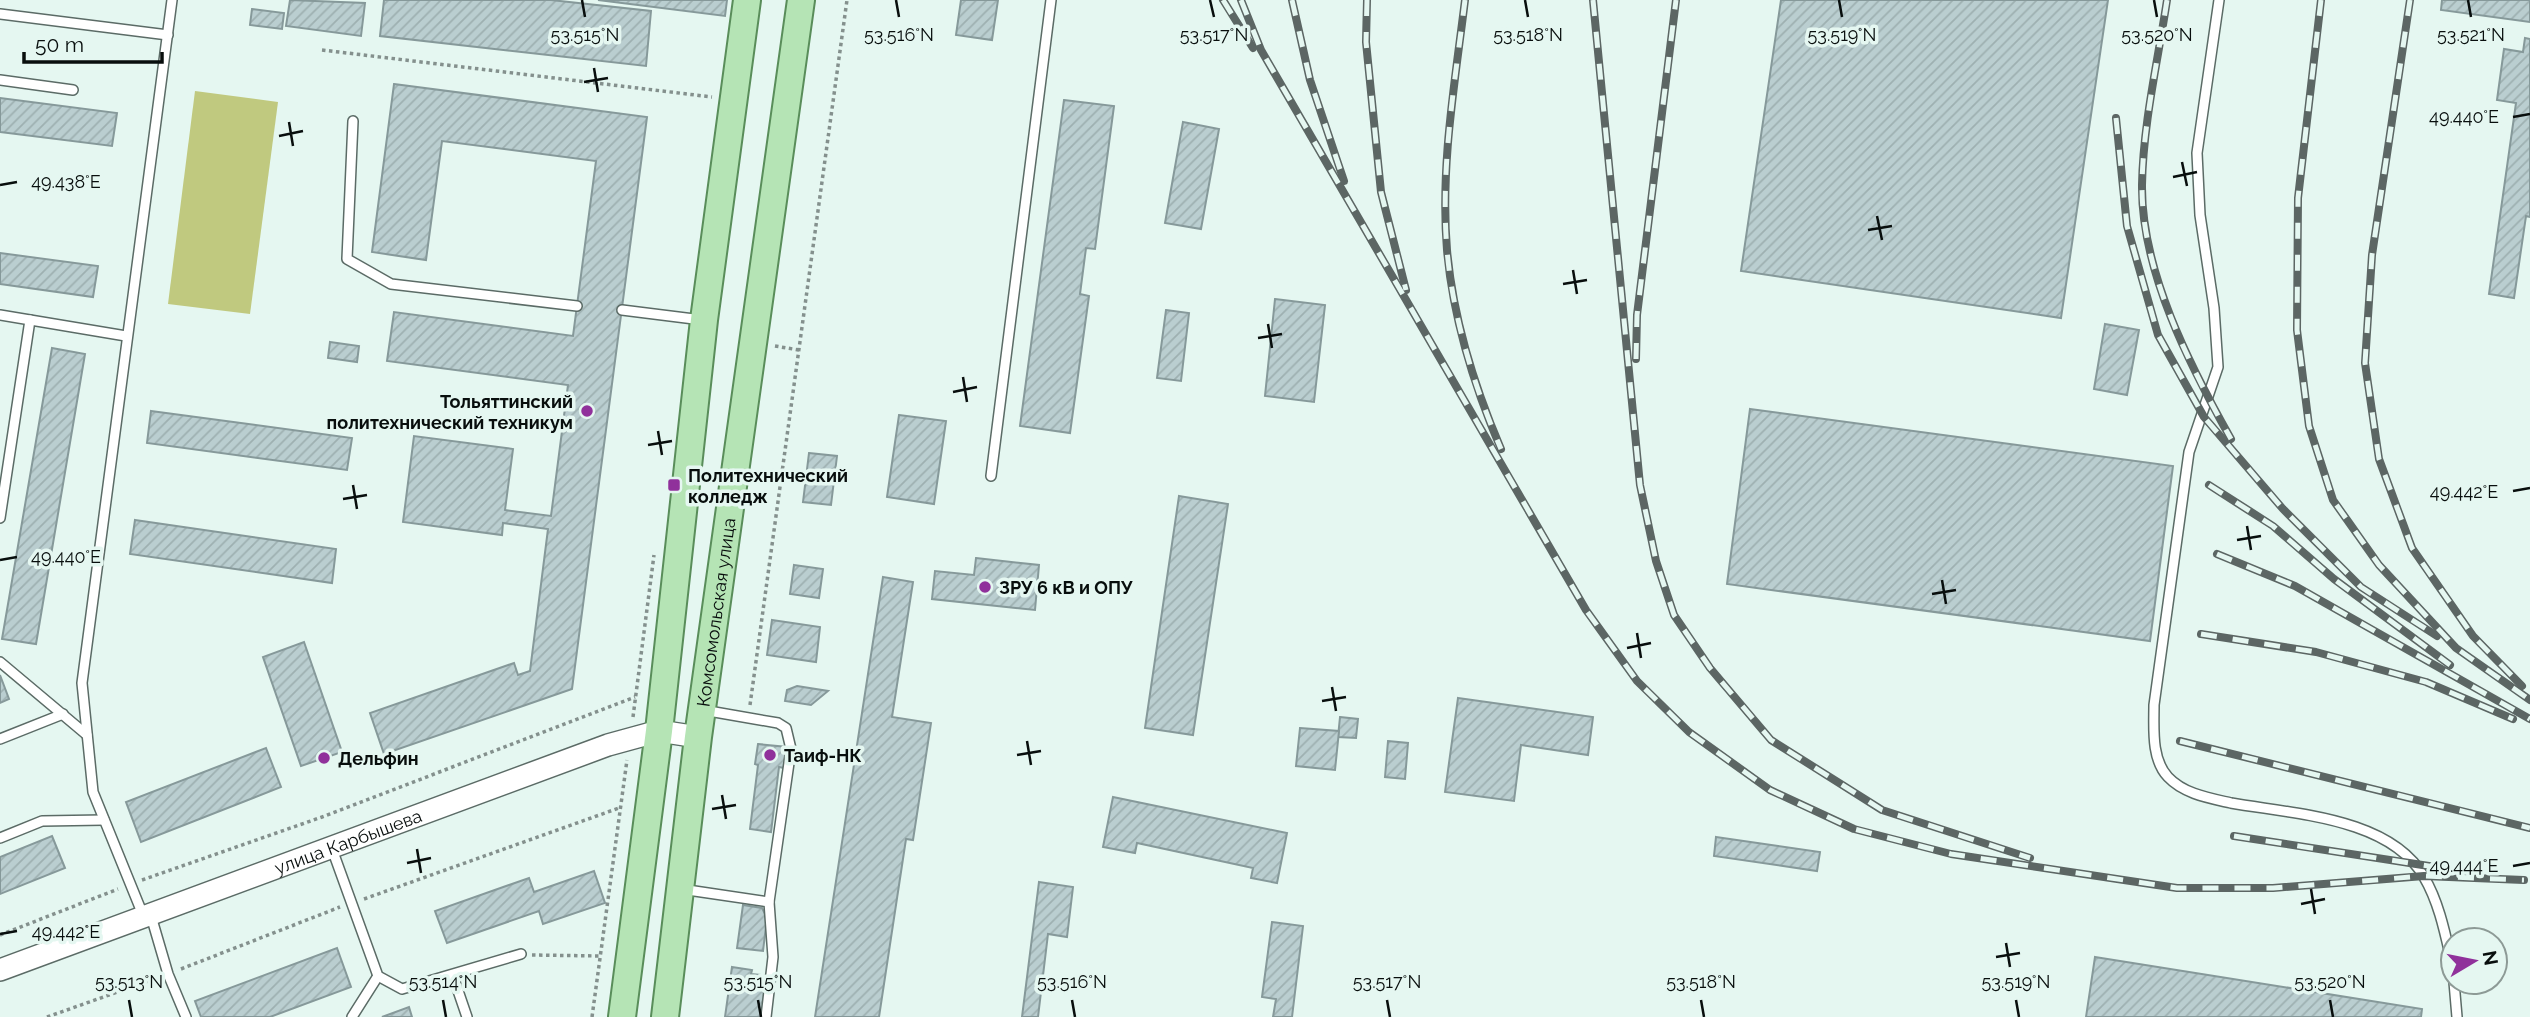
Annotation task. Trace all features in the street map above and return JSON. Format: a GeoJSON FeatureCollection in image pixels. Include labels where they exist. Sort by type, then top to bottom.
{"type":"FeatureCollection","features":[{"type":"Feature","properties":{"kind":"main road"},"geometry":{"type":"LineString","coordinates":[[622,1017],[659,731],[704,320],[747,0]]}},
{"type":"Feature","properties":{"kind":"main road","name":"Комсомольская улица"},"geometry":{"type":"LineString","coordinates":[[664,1017],[698,737],[801,0]]}},
{"type":"Feature","properties":{"kind":"street","name":"улица Карбышева"},"geometry":{"type":"LineString","coordinates":[[0,970],[630,739],[659,731],[698,737]]}},
{"type":"Feature","properties":{"kind":"lane"},"geometry":{"type":"LineString","coordinates":[[172,0],[82,684],[93,792],[130,884],[147,916],[186,1017]]}},
{"type":"Feature","properties":{"kind":"lane"},"geometry":{"type":"LineString","coordinates":[[991,476],[1051,0]]}},
{"type":"Feature","properties":{"kind":"lane"},"geometry":{"type":"LineString","coordinates":[[2219,0],[2197,153],[2200,215],[2214,308],[2218,367],[2189,452],[2154,705],[2154,744],[2167,776],[2198,796],[2369,829],[2395,845],[2424,876],[2443,926]]}},
{"type":"Feature","properties":{"kind":"lane"},"geometry":{"type":"LineString","coordinates":[[0,14],[168,36]]}},
{"type":"Feature","properties":{"kind":"lane"},"geometry":{"type":"LineString","coordinates":[[0,80],[73,90]]}},
{"type":"Feature","properties":{"kind":"lane"},"geometry":{"type":"LineString","coordinates":[[353,121],[346,259],[391,284],[577,306]]}},
{"type":"Feature","properties":{"kind":"lane"},"geometry":{"type":"LineString","coordinates":[[622,310],[704,320]]}},
{"type":"Feature","properties":{"kind":"lane"},"geometry":{"type":"LineString","coordinates":[[0,315],[126,337]]}},
{"type":"Feature","properties":{"kind":"lane"},"geometry":{"type":"LineString","coordinates":[[0,517],[30,320]]}},
{"type":"Feature","properties":{"kind":"lane"},"geometry":{"type":"LineString","coordinates":[[0,662],[87,735]]}},
{"type":"Feature","properties":{"kind":"lane"},"geometry":{"type":"LineString","coordinates":[[702,710],[778,723],[786,728],[790,737],[791,762],[769,902],[773,957],[766,1017]]}},
{"type":"Feature","properties":{"kind":"lane"},"geometry":{"type":"LineString","coordinates":[[0,739],[63,714]]}},
{"type":"Feature","properties":{"kind":"lane"},"geometry":{"type":"LineString","coordinates":[[0,838],[42,821],[104,820]]}},
{"type":"Feature","properties":{"kind":"lane"},"geometry":{"type":"LineString","coordinates":[[331,847],[377,976],[402,989],[521,954]]}},
{"type":"Feature","properties":{"kind":"lane"},"geometry":{"type":"LineString","coordinates":[[680,888],[769,902]]}},
{"type":"Feature","properties":{"kind":"lane"},"geometry":{"type":"LineString","coordinates":[[352,1017],[377,976]]}},
{"type":"Feature","properties":{"kind":"lane"},"geometry":{"type":"LineString","coordinates":[[453,976],[467,1017]]}},
{"type":"Feature","properties":{"kind":"lane"},"geometry":{"type":"LineString","coordinates":[[2455,996],[2457,1017]]}},
{"type":"Feature","properties":{"kind":"path"},"geometry":{"type":"LineString","coordinates":[[748,718],[847,0]]}},
{"type":"Feature","properties":{"kind":"path"},"geometry":{"type":"LineString","coordinates":[[323,50],[712,97]]}},
{"type":"Feature","properties":{"kind":"path"},"geometry":{"type":"LineString","coordinates":[[763,344],[799,350]]}},
{"type":"Feature","properties":{"kind":"path"},"geometry":{"type":"LineString","coordinates":[[0,934],[130,884],[322,817],[635,697],[592,1017]]}},
{"type":"Feature","properties":{"kind":"path"},"geometry":{"type":"LineString","coordinates":[[47,1017],[352,903],[619,808]]}},
{"type":"Feature","properties":{"kind":"path"},"geometry":{"type":"LineString","coordinates":[[521,954],[600,956]]}},
{"type":"Feature","properties":{"kind":"green space"},"geometry":{"type":"Polygon","coordinates":[[[195,91],[278,102],[250,314],[168,304],[195,91]]]}},
{"type":"Feature","properties":{"kind":"building"},"geometry":{"type":"Polygon","coordinates":[[[290,0],[365,3],[361,36],[286,26],[290,0]]]}},
{"type":"Feature","properties":{"kind":"building"},"geometry":{"type":"Polygon","coordinates":[[[384,0],[551,0],[651,11],[646,66],[380,36],[384,0]]]}},
{"type":"Feature","properties":{"kind":"building"},"geometry":{"type":"Polygon","coordinates":[[[598,0],[727,0],[725,16],[598,0]]]}},
{"type":"Feature","properties":{"kind":"building"},"geometry":{"type":"Polygon","coordinates":[[[961,0],[998,0],[992,40],[956,35],[961,0]]]}},
{"type":"Feature","properties":{"kind":"building"},"geometry":{"type":"Polygon","coordinates":[[[1781,0],[2108,0],[2061,318],[1741,271],[1781,0]]]}},
{"type":"Feature","properties":{"kind":"building"},"geometry":{"type":"Polygon","coordinates":[[[2442,0],[2530,0],[2530,22],[2441,10],[2442,0]]]}},
{"type":"Feature","properties":{"kind":"building"},"geometry":{"type":"Polygon","coordinates":[[[252,9],[284,13],[282,29],[250,25],[252,9]]]}},
{"type":"Feature","properties":{"kind":"building"},"geometry":{"type":"Polygon","coordinates":[[[2525,38],[2530,39],[2530,217],[2526,216],[2514,298],[2489,294],[2516,103],[2497,100],[2504,49],[2523,52],[2525,38]]]}},
{"type":"Feature","properties":{"kind":"building","name":"Тольяттинский политехнический техникум"},"geometry":{"type":"Polygon","coordinates":[[[394,84],[647,117],[572,689],[384,754],[370,713],[514,663],[518,675],[530,671],[548,529],[503,523],[502,535],[403,522],[414,436],[513,449],[505,510],[551,516],[568,385],[387,361],[394,312],[573,336],[596,161],[442,141],[426,260],[372,252],[394,84]]]}},
{"type":"Feature","properties":{"kind":"building"},"geometry":{"type":"Polygon","coordinates":[[[0,98],[117,113],[112,146],[0,132],[0,98]]]}},
{"type":"Feature","properties":{"kind":"building"},"geometry":{"type":"Polygon","coordinates":[[[1064,100],[1114,106],[1095,249],[1086,248],[1080,294],[1089,296],[1070,433],[1020,426],[1064,100]]]}},
{"type":"Feature","properties":{"kind":"building"},"geometry":{"type":"Polygon","coordinates":[[[1183,122],[1219,129],[1201,229],[1165,223],[1183,122]]]}},
{"type":"Feature","properties":{"kind":"building"},"geometry":{"type":"Polygon","coordinates":[[[0,253],[98,266],[93,297],[0,284],[0,253]]]}},
{"type":"Feature","properties":{"kind":"building"},"geometry":{"type":"Polygon","coordinates":[[[1275,299],[1325,305],[1314,402],[1265,396],[1275,299]]]}},
{"type":"Feature","properties":{"kind":"building"},"geometry":{"type":"Polygon","coordinates":[[[1166,310],[1189,313],[1181,381],[1157,378],[1166,310]]]}},
{"type":"Feature","properties":{"kind":"building"},"geometry":{"type":"Polygon","coordinates":[[[2105,324],[2139,330],[2127,395],[2094,389],[2105,324]]]}},
{"type":"Feature","properties":{"kind":"building"},"geometry":{"type":"Polygon","coordinates":[[[330,342],[359,346],[357,362],[328,358],[330,342]]]}},
{"type":"Feature","properties":{"kind":"building"},"geometry":{"type":"Polygon","coordinates":[[[52,348],[85,354],[36,644],[2,639],[52,348]]]}},
{"type":"Feature","properties":{"kind":"building"},"geometry":{"type":"Polygon","coordinates":[[[1750,409],[2173,466],[2150,641],[1727,584],[1750,409]]]}},
{"type":"Feature","properties":{"kind":"building"},"geometry":{"type":"Polygon","coordinates":[[[151,411],[352,438],[347,470],[147,443],[151,411]]]}},
{"type":"Feature","properties":{"kind":"building"},"geometry":{"type":"Polygon","coordinates":[[[899,415],[946,421],[934,504],[887,497],[899,415]]]}},
{"type":"Feature","properties":{"kind":"building"},"geometry":{"type":"Polygon","coordinates":[[[809,453],[837,456],[831,505],[803,502],[809,453]]]}},
{"type":"Feature","properties":{"kind":"building"},"geometry":{"type":"Polygon","coordinates":[[[1179,496],[1228,504],[1193,735],[1145,728],[1179,496]]]}},
{"type":"Feature","properties":{"kind":"building"},"geometry":{"type":"Polygon","coordinates":[[[135,520],[336,549],[332,583],[130,554],[135,520]]]}},
{"type":"Feature","properties":{"kind":"building","name":"ЗРУ 6 кВ и ОПУ"},"geometry":{"type":"Polygon","coordinates":[[[976,558],[1039,565],[1035,610],[932,599],[935,571],[974,575],[976,558]]]}},
{"type":"Feature","properties":{"kind":"building"},"geometry":{"type":"Polygon","coordinates":[[[794,565],[823,569],[819,598],[790,594],[794,565]]]}},
{"type":"Feature","properties":{"kind":"building"},"geometry":{"type":"Polygon","coordinates":[[[883,577],[913,582],[892,717],[931,723],[913,840],[906,839],[879,1017],[815,1017],[883,577]]]}},
{"type":"Feature","properties":{"kind":"building"},"geometry":{"type":"Polygon","coordinates":[[[772,620],[820,627],[816,662],[767,655],[772,620]]]}},
{"type":"Feature","properties":{"kind":"building"},"geometry":{"type":"Polygon","coordinates":[[[304,642],[342,752],[301,766],[263,657],[304,642]]]}},
{"type":"Feature","properties":{"kind":"building"},"geometry":{"type":"Polygon","coordinates":[[[0,675],[9,699],[0,703],[0,675]]]}},
{"type":"Feature","properties":{"kind":"building"},"geometry":{"type":"Polygon","coordinates":[[[797,686],[828,691],[811,705],[785,701],[787,690],[797,686]]]}},
{"type":"Feature","properties":{"kind":"building"},"geometry":{"type":"Polygon","coordinates":[[[1458,698],[1593,717],[1588,755],[1521,745],[1514,801],[1445,792],[1458,698]]]}},
{"type":"Feature","properties":{"kind":"building"},"geometry":{"type":"Polygon","coordinates":[[[1340,717],[1358,719],[1356,738],[1338,737],[1340,717]]]}},
{"type":"Feature","properties":{"kind":"building"},"geometry":{"type":"Polygon","coordinates":[[[1300,728],[1339,731],[1335,770],[1296,766],[1300,728]]]}},
{"type":"Feature","properties":{"kind":"building"},"geometry":{"type":"Polygon","coordinates":[[[1388,741],[1408,743],[1405,779],[1385,777],[1388,741]]]}},
{"type":"Feature","properties":{"kind":"building"},"geometry":{"type":"Polygon","coordinates":[[[758,744],[787,747],[784,768],[779,767],[771,832],[750,829],[758,744]]]}},
{"type":"Feature","properties":{"kind":"building"},"geometry":{"type":"Polygon","coordinates":[[[266,748],[281,787],[141,842],[126,802],[266,748]]]}},
{"type":"Feature","properties":{"kind":"building"},"geometry":{"type":"Polygon","coordinates":[[[1113,797],[1287,833],[1277,883],[1251,878],[1253,868],[1137,843],[1135,853],[1103,847],[1113,797]]]}},
{"type":"Feature","properties":{"kind":"building"},"geometry":{"type":"Polygon","coordinates":[[[52,836],[65,868],[0,894],[0,857],[52,836]]]}},
{"type":"Feature","properties":{"kind":"building"},"geometry":{"type":"Polygon","coordinates":[[[1716,837],[1820,852],[1817,871],[1714,856],[1716,837]]]}},
{"type":"Feature","properties":{"kind":"building"},"geometry":{"type":"Polygon","coordinates":[[[594,871],[605,903],[543,924],[539,911],[447,943],[435,911],[529,878],[534,892],[594,871]]]}},
{"type":"Feature","properties":{"kind":"building"},"geometry":{"type":"Polygon","coordinates":[[[1039,882],[1073,887],[1067,937],[1048,934],[1038,1017],[1022,1017],[1039,882]]]}},
{"type":"Feature","properties":{"kind":"building"},"geometry":{"type":"Polygon","coordinates":[[[743,905],[762,908],[767,918],[763,951],[737,948],[743,905]]]}},
{"type":"Feature","properties":{"kind":"building"},"geometry":{"type":"Polygon","coordinates":[[[1272,922],[1303,926],[1292,1017],[1273,1017],[1276,999],[1262,997],[1272,922]]]}},
{"type":"Feature","properties":{"kind":"building"},"geometry":{"type":"Polygon","coordinates":[[[337,948],[351,987],[270,1017],[201,1017],[195,1001],[337,948]]]}},
{"type":"Feature","properties":{"kind":"building"},"geometry":{"type":"Polygon","coordinates":[[[2095,957],[2422,1009],[2421,1017],[2086,1017],[2095,957]]]}},
{"type":"Feature","properties":{"kind":"building"},"geometry":{"type":"Polygon","coordinates":[[[732,967],[752,970],[751,974],[760,975],[759,982],[766,983],[762,1017],[725,1017],[732,967]]]}},
{"type":"Feature","properties":{"kind":"building"},"geometry":{"type":"Polygon","coordinates":[[[409,1007],[412,1017],[382,1017],[409,1007]]]}},
{"type":"Feature","properties":{"kind":"railway"},"geometry":{"type":"LineString","coordinates":[[1223,0],[1253,48]]}},
{"type":"Feature","properties":{"kind":"railway"},"geometry":{"type":"LineString","coordinates":[[1241,0],[1261,50],[1586,610],[1637,681],[1689,732],[1770,790],[1854,829],[1951,854],[2177,888],[2273,888],[2424,876],[2524,880]]}},
{"type":"Feature","properties":{"kind":"railway"},"geometry":{"type":"LineString","coordinates":[[1292,0],[1310,80],[1344,181]]}},
{"type":"Feature","properties":{"kind":"railway"},"geometry":{"type":"LineString","coordinates":[[1367,0],[1366,42],[1381,192],[1406,290]]}},
{"type":"Feature","properties":{"kind":"railway"},"geometry":{"type":"LineString","coordinates":[[1465,0],[1447,156],[1447,250],[1454,301],[1466,351],[1501,449]]}},
{"type":"Feature","properties":{"kind":"railway"},"geometry":{"type":"LineString","coordinates":[[1593,0],[1640,485],[1656,561],[1674,615],[1710,668],[1771,740],[1882,810],[2030,858]]}},
{"type":"Feature","properties":{"kind":"railway"},"geometry":{"type":"LineString","coordinates":[[1636,359],[1637,315],[1676,0]]}},
{"type":"Feature","properties":{"kind":"railway"},"geometry":{"type":"LineString","coordinates":[[2167,0],[2145,139],[2142,185],[2144,218],[2150,251],[2171,317],[2200,381],[2231,439]]}},
{"type":"Feature","properties":{"kind":"railway"},"geometry":{"type":"LineString","coordinates":[[2321,0],[2298,198],[2297,330],[2309,426],[2333,500],[2379,565],[2456,648],[2530,700]]}},
{"type":"Feature","properties":{"kind":"railway"},"geometry":{"type":"LineString","coordinates":[[2410,0],[2372,255],[2365,363],[2379,459],[2412,548],[2473,636],[2522,686]]}},
{"type":"Feature","properties":{"kind":"railway"},"geometry":{"type":"LineString","coordinates":[[2116,118],[2127,226],[2158,335],[2204,417],[2283,509],[2361,587],[2437,636]]}},
{"type":"Feature","properties":{"kind":"railway"},"geometry":{"type":"LineString","coordinates":[[2209,485],[2273,526],[2334,579],[2450,665]]}},
{"type":"Feature","properties":{"kind":"railway"},"geometry":{"type":"LineString","coordinates":[[2217,554],[2295,586],[2530,719]]}},
{"type":"Feature","properties":{"kind":"railway"},"geometry":{"type":"LineString","coordinates":[[2201,634],[2316,652],[2426,682],[2513,719]]}},
{"type":"Feature","properties":{"kind":"railway"},"geometry":{"type":"LineString","coordinates":[[2180,741],[2530,828]]}},
{"type":"Feature","properties":{"kind":"railway"},"geometry":{"type":"LineString","coordinates":[[2234,836],[2442,868]]}},
{"type":"Feature","properties":{"kind":"place","name":"Тольяттинский политехнический техникум"},"geometry":{"type":"Point","coordinates":[587,411]}},
{"type":"Feature","properties":{"kind":"place","name":"Политехнический колледж"},"geometry":{"type":"Point","coordinates":[674,485]}},
{"type":"Feature","properties":{"kind":"place","name":"ЗРУ 6 кВ и ОПУ"},"geometry":{"type":"Point","coordinates":[985,587]}},
{"type":"Feature","properties":{"kind":"place","name":"Таиф-НК"},"geometry":{"type":"Point","coordinates":[770,755]}},
{"type":"Feature","properties":{"kind":"place","name":"Дельфин"},"geometry":{"type":"Point","coordinates":[324,758]}}]}
